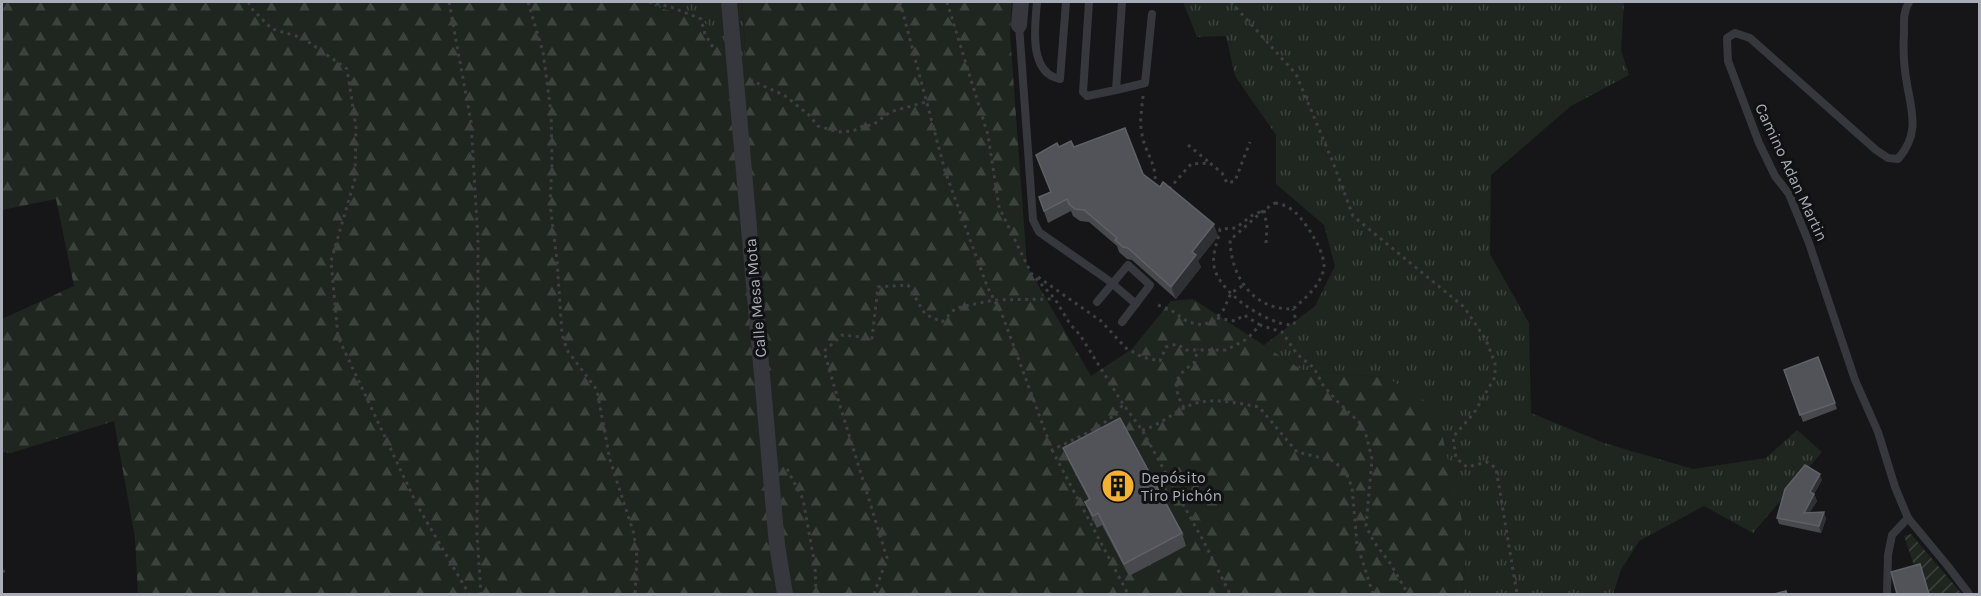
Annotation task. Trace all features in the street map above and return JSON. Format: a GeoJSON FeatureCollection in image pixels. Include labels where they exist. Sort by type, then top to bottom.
{"type":"FeatureCollection","features":[{"type":"Feature","properties":{"kind":"street","name":"Calle Mesa Mota"},"geometry":{"type":"LineString","coordinates":[[729,2],[777,545],[785,594]]}},
{"type":"Feature","properties":{"kind":"street"},"geometry":{"type":"LineString","coordinates":[[1019,25],[1021,2]]}},
{"type":"Feature","properties":{"kind":"lane"},"geometry":{"type":"LineString","coordinates":[[1036,2],[1035,48],[1042,66],[1052,77],[1060,79],[1066,2]]}},
{"type":"Feature","properties":{"kind":"lane"},"geometry":{"type":"LineString","coordinates":[[1089,2],[1083,92],[1087,96],[1145,83],[1152,14]]}},
{"type":"Feature","properties":{"kind":"lane"},"geometry":{"type":"LineString","coordinates":[[1116,90],[1122,2]]}},
{"type":"Feature","properties":{"kind":"lane","name":"Camino Adan Martin"},"geometry":{"type":"LineString","coordinates":[[1910,2],[1904,11],[1904,39],[1907,83],[1913,111],[1910,141],[1898,159],[1888,158],[1876,150],[1750,38],[1736,33],[1726,38],[1728,61],[1759,143],[1775,176],[1789,194],[1809,243],[1855,380],[1878,432],[1895,487],[1908,518],[1969,594]]}},
{"type":"Feature","properties":{"kind":"lane"},"geometry":{"type":"LineString","coordinates":[[1019,25],[1033,220],[1039,232],[1136,304]]}},
{"type":"Feature","properties":{"kind":"lane"},"geometry":{"type":"LineString","coordinates":[[1097,302],[1128,265],[1150,285],[1122,322]]}},
{"type":"Feature","properties":{"kind":"lane"},"geometry":{"type":"LineString","coordinates":[[1887,594],[1888,555],[1892,535],[1908,518]]}},
{"type":"Feature","properties":{"kind":"path"},"geometry":{"type":"LineString","coordinates":[[248,2],[272,29],[303,38],[347,69],[356,127],[355,179],[331,261],[338,336],[417,505],[469,594]]}},
{"type":"Feature","properties":{"kind":"path"},"geometry":{"type":"LineString","coordinates":[[449,2],[471,122],[478,240],[477,524],[481,594]]}},
{"type":"Feature","properties":{"kind":"path"},"geometry":{"type":"LineString","coordinates":[[528,2],[543,52],[550,113],[552,162],[550,204],[562,334],[567,350],[597,390],[610,460],[634,534],[637,558],[635,594]]}},
{"type":"Feature","properties":{"kind":"path"},"geometry":{"type":"LineString","coordinates":[[649,2],[671,7],[701,19],[705,34],[721,60],[736,73],[784,95],[809,115],[818,126],[838,132],[853,131],[863,126],[873,125],[890,112],[926,102]]}},
{"type":"Feature","properties":{"kind":"path"},"geometry":{"type":"LineString","coordinates":[[900,2],[945,171],[987,286],[1003,317],[1052,450],[1128,594]]}},
{"type":"Feature","properties":{"kind":"path"},"geometry":{"type":"LineString","coordinates":[[1231,2],[1296,74],[1353,216],[1464,307],[1486,340],[1495,363],[1494,377],[1474,413],[1453,437],[1456,458],[1467,467],[1487,462],[1496,468],[1517,594]]}},
{"type":"Feature","properties":{"kind":"path"},"geometry":{"type":"LineString","coordinates":[[1145,83],[1141,115],[1142,135],[1156,172],[1155,192]]}},
{"type":"Feature","properties":{"kind":"path"},"geometry":{"type":"LineString","coordinates":[[1188,145],[1222,173],[1227,183],[1235,181],[1250,142]]}},
{"type":"Feature","properties":{"kind":"path"},"geometry":{"type":"LineString","coordinates":[[1167,192],[1191,164],[1210,163]]}},
{"type":"Feature","properties":{"kind":"path"},"geometry":{"type":"LineString","coordinates":[[1264,210],[1230,240],[1231,258],[1244,285],[1256,297],[1282,309],[1293,309],[1313,290],[1324,267],[1317,241],[1296,213],[1282,204],[1275,203],[1251,216],[1236,228],[1220,229],[1214,248],[1217,277],[1231,293],[1263,317],[1286,325],[1293,325],[1296,321],[1293,309]]}},
{"type":"Feature","properties":{"kind":"path"},"geometry":{"type":"LineString","coordinates":[[1264,210],[1267,227],[1266,243]]}},
{"type":"Feature","properties":{"kind":"path"},"geometry":{"type":"LineString","coordinates":[[1210,229],[1218,236]]}},
{"type":"Feature","properties":{"kind":"path"},"geometry":{"type":"LineString","coordinates":[[1031,273],[1101,321],[1126,348],[1142,357],[1160,361],[1166,347],[1177,344],[1186,350],[1226,350],[1247,339],[1260,325]]}},
{"type":"Feature","properties":{"kind":"path"},"geometry":{"type":"LineString","coordinates":[[874,594],[887,558],[825,351],[842,335],[872,338],[878,287],[908,285],[925,314],[942,322],[956,308],[994,300],[1055,299]]}},
{"type":"Feature","properties":{"kind":"path"},"geometry":{"type":"LineString","coordinates":[[1158,305],[1171,310],[1188,322],[1202,325],[1214,321],[1224,309],[1231,293],[1244,285]]}},
{"type":"Feature","properties":{"kind":"path"},"geometry":{"type":"LineString","coordinates":[[1217,318],[1235,321],[1244,315],[1249,306]]}},
{"type":"Feature","properties":{"kind":"path"},"geometry":{"type":"LineString","coordinates":[[1244,315],[1260,325],[1282,332],[1297,354],[1314,368],[1323,385],[1359,422],[1366,435],[1371,459],[1366,526],[1408,594]]}},
{"type":"Feature","properties":{"kind":"path"},"geometry":{"type":"LineString","coordinates":[[1282,332],[1286,325]]}},
{"type":"Feature","properties":{"kind":"path"},"geometry":{"type":"LineString","coordinates":[[1184,408],[1178,396],[1177,382],[1182,371],[1194,363],[1198,349]]}},
{"type":"Feature","properties":{"kind":"path"},"geometry":{"type":"LineString","coordinates":[[1230,594],[1142,430],[1152,428],[1198,402],[1222,400],[1259,407],[1297,452],[1334,461],[1346,473],[1352,487],[1357,544],[1373,594]]}},
{"type":"Feature","properties":{"kind":"path"},"geometry":{"type":"LineString","coordinates":[[1052,450],[1118,413],[1123,404]]}},
{"type":"Feature","properties":{"kind":"path"},"geometry":{"type":"LineString","coordinates":[[769,456],[785,466],[803,499],[815,566],[816,594]]}},
{"type":"Feature","properties":{"kind":"path"},"geometry":{"type":"LineString","coordinates":[[2,572],[8,569]]}},
{"type":"Feature","properties":{"kind":"green space"},"geometry":{"type":"Polygon","coordinates":[[[2,2],[639,2],[692,17],[708,25],[724,60],[746,59],[742,2],[1012,2],[1010,34],[1027,266],[1091,376],[1132,349],[1171,301],[1193,299],[1302,370],[1388,378],[1436,408],[1467,543],[1462,594],[138,594],[135,538],[114,421],[11,453],[2,452],[2,319],[74,286],[56,199],[2,210],[2,2]]]}},
{"type":"Feature","properties":{"kind":"green space"},"geometry":{"type":"Polygon","coordinates":[[[639,2],[742,2],[746,60],[721,60],[707,25],[692,17],[639,2]]]}},
{"type":"Feature","properties":{"kind":"green space"},"geometry":{"type":"Polygon","coordinates":[[[1183,2],[1624,2],[1621,50],[1629,75],[1571,106],[1491,175],[1490,254],[1529,323],[1531,413],[1604,443],[1693,469],[1766,458],[1797,430],[1822,452],[1753,533],[1704,506],[1639,541],[1621,570],[1613,594],[1462,594],[1467,543],[1388,378],[1302,370],[1264,345],[1315,306],[1335,266],[1324,225],[1276,184],[1276,135],[1235,76],[1226,36],[1197,37],[1183,2]]]}},
{"type":"Feature","properties":{"kind":"green space"},"geometry":{"type":"Polygon","coordinates":[[[1911,534],[1962,594],[1929,594],[1923,572],[1917,574],[1904,536],[1911,534]]]}},
{"type":"Feature","properties":{"kind":"building"},"geometry":{"type":"Polygon","coordinates":[[[1125,128],[1143,174],[1160,187],[1163,182],[1214,224],[1192,252],[1196,255],[1171,287],[1128,248],[1115,240],[1117,238],[1084,210],[1075,209],[1067,199],[1044,211],[1039,197],[1051,192],[1036,155],[1057,143],[1059,147],[1071,141],[1074,147],[1125,128]]]}},
{"type":"Feature","properties":{"kind":"building"},"geometry":{"type":"Polygon","coordinates":[[[1818,357],[1835,403],[1800,415],[1784,370],[1818,357]]]}},
{"type":"Feature","properties":{"kind":"building","name":"Depósito Tiro Pichón"},"geometry":{"type":"Polygon","coordinates":[[[1120,418],[1182,533],[1124,564],[1098,513],[1093,516],[1085,502],[1090,499],[1063,448],[1120,418]]]}},
{"type":"Feature","properties":{"kind":"building"},"geometry":{"type":"Polygon","coordinates":[[[1805,465],[1820,474],[1810,492],[1814,494],[1804,513],[1824,512],[1819,526],[1777,518],[1785,489],[1805,465]]]}},
{"type":"Feature","properties":{"kind":"building"},"geometry":{"type":"Polygon","coordinates":[[[1920,564],[1929,594],[1897,594],[1891,572],[1920,564]]]}},
{"type":"Feature","properties":{"kind":"place","name":"Depósito Tiro Pichón"},"geometry":{"type":"Point","coordinates":[1118,486]}}]}
